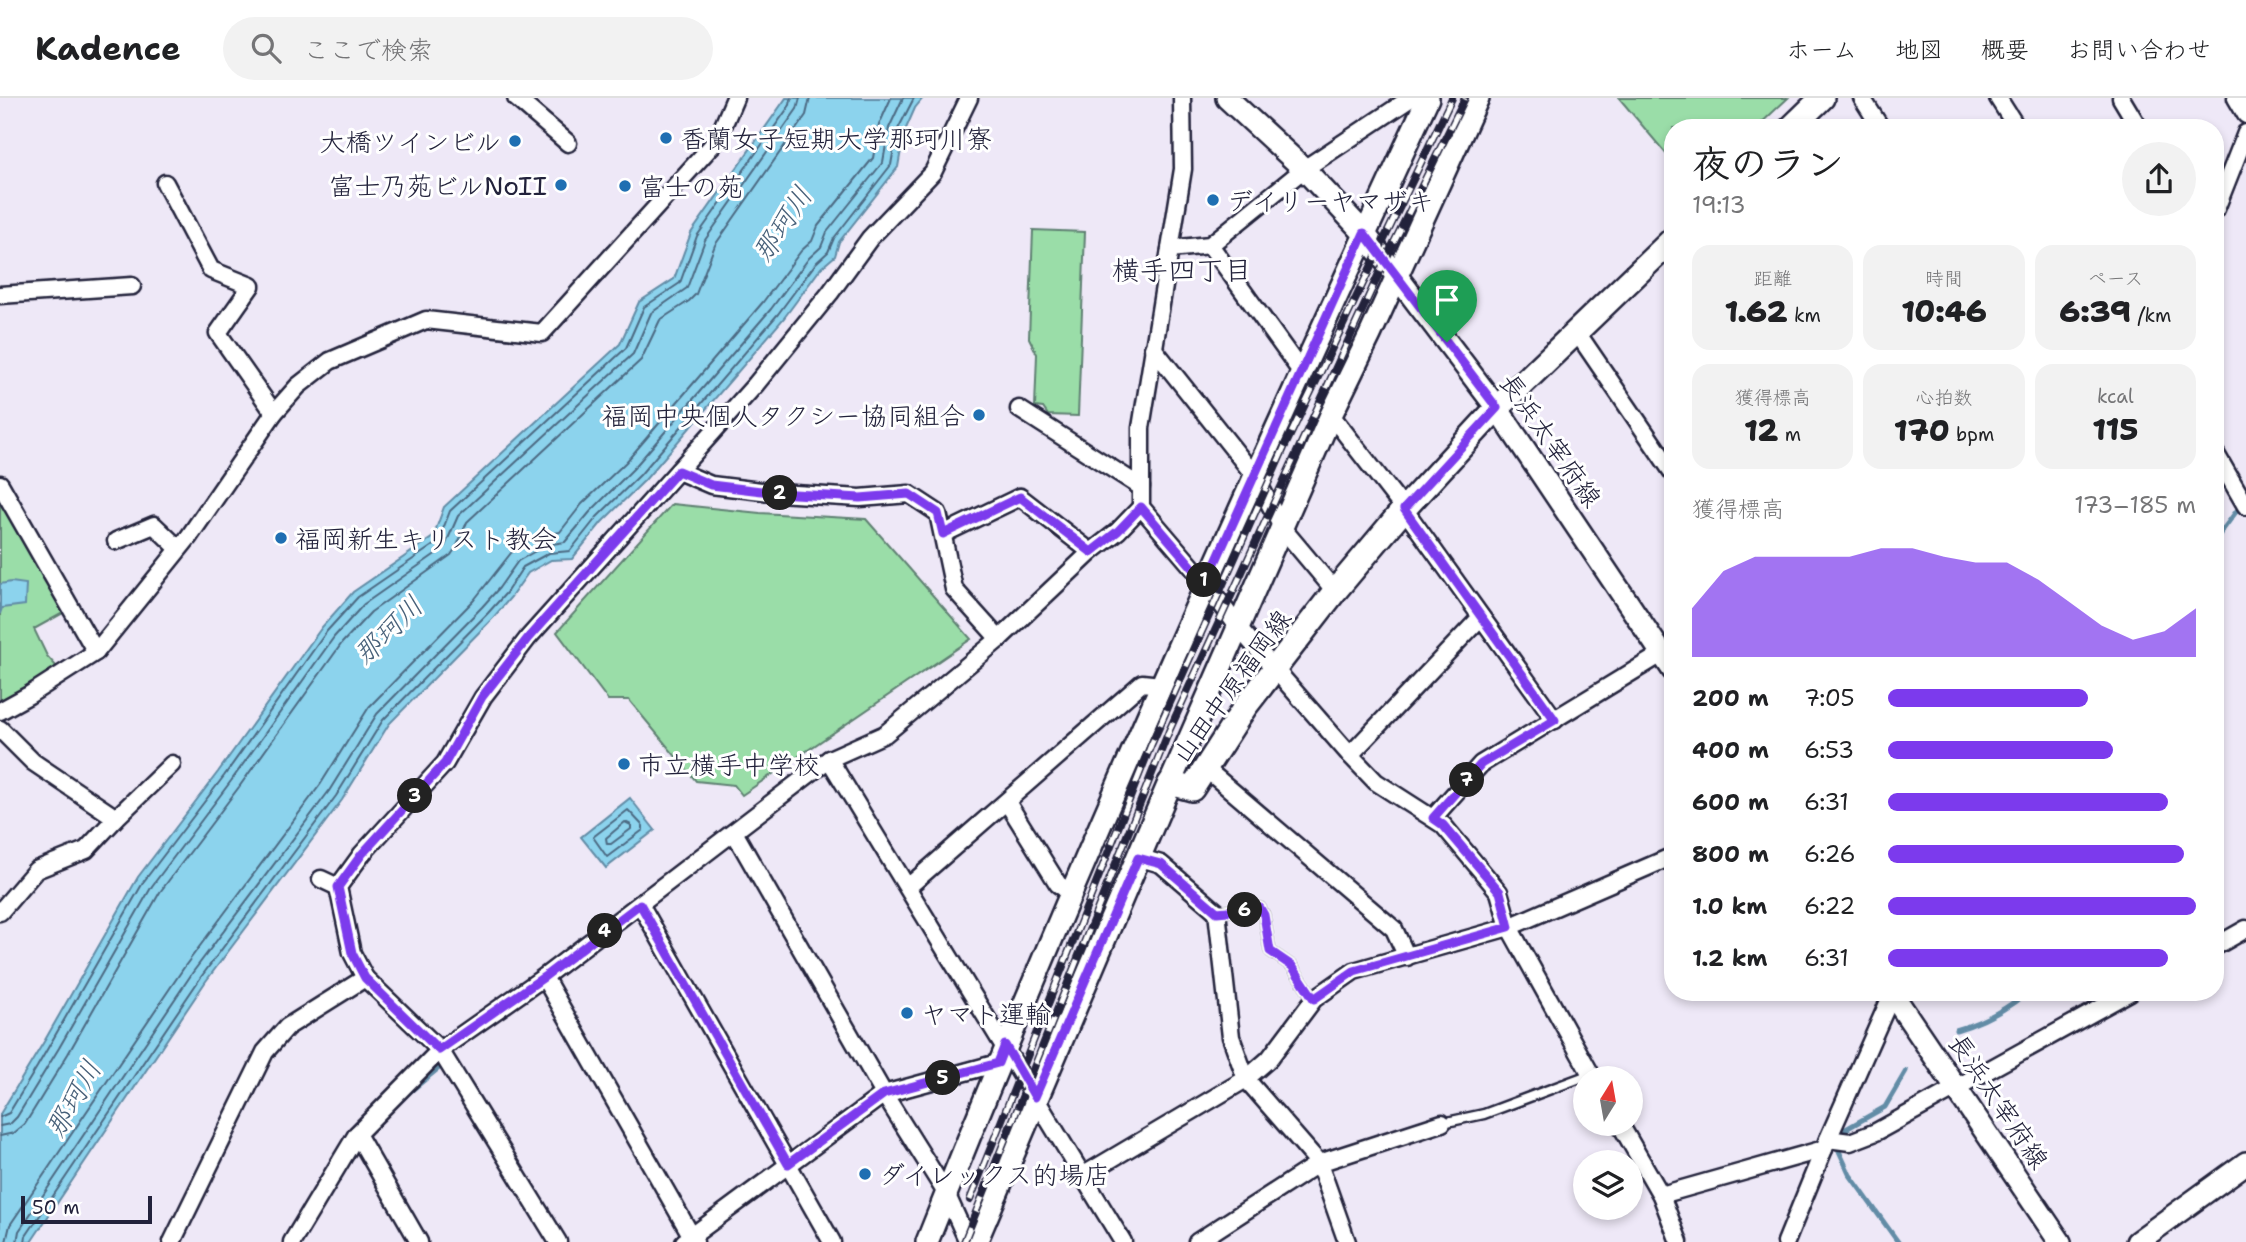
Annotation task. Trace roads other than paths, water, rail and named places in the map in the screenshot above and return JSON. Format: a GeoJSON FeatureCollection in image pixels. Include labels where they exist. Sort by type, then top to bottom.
{"type":"FeatureCollection","features":[{"type":"Feature","properties":{"kind":"main road"},"geometry":{"type":"LineString","coordinates":[[1800,119],[1822,98]]}},
{"type":"Feature","properties":{"kind":"main road","name":"山田中原福岡線"},"geometry":{"type":"LineString","coordinates":[[975,1242],[1170,783],[1192,789],[1223,738],[1274,669],[1404,509],[1497,408],[1664,250]]}},
{"type":"Feature","properties":{"kind":"street"},"geometry":{"type":"LineString","coordinates":[[516,98],[568,143]]}},
{"type":"Feature","properties":{"kind":"street"},"geometry":{"type":"LineString","coordinates":[[0,711],[96,652],[188,538],[274,413],[298,386],[330,361],[426,320],[542,333],[717,140],[735,98]]}},
{"type":"Feature","properties":{"kind":"street"},"geometry":{"type":"LineString","coordinates":[[558,1242],[439,1050],[365,978],[352,953],[338,887],[362,854],[445,763],[482,697],[528,638],[757,384],[870,238],[933,172],[969,98]]}},
{"type":"Feature","properties":{"kind":"street"},"geometry":{"type":"LineString","coordinates":[[1182,98],[1183,169],[1141,428],[1141,507],[1206,583],[1238,627],[1350,755],[1376,782],[1443,825],[1500,892],[1509,927],[1586,1066]]}},
{"type":"Feature","properties":{"kind":"street","name":"長浜太宰府線"},"geometry":{"type":"LineString","coordinates":[[1227,98],[1304,169],[1364,233],[1497,408],[1664,650]]}},
{"type":"Feature","properties":{"kind":"street"},"geometry":{"type":"LineString","coordinates":[[927,1242],[1002,1054],[1161,685],[1364,233],[1428,98]]}},
{"type":"Feature","properties":{"kind":"street"},"geometry":{"type":"LineString","coordinates":[[1170,783],[1331,415],[1478,98]]}},
{"type":"Feature","properties":{"kind":"street"},"geometry":{"type":"LineString","coordinates":[[1862,98],[1875,119]]}},
{"type":"Feature","properties":{"kind":"street"},"geometry":{"type":"LineString","coordinates":[[1998,98],[2011,119]]}},
{"type":"Feature","properties":{"kind":"street"},"geometry":{"type":"LineString","coordinates":[[2121,98],[2134,119]]}},
{"type":"Feature","properties":{"kind":"street"},"geometry":{"type":"LineString","coordinates":[[2236,98],[2246,115]]}},
{"type":"Feature","properties":{"kind":"street"},"geometry":{"type":"LineString","coordinates":[[1170,249],[1210,245],[1304,169],[1404,100]]}},
{"type":"Feature","properties":{"kind":"street"},"geometry":{"type":"LineString","coordinates":[[2224,189],[2246,133]]}},
{"type":"Feature","properties":{"kind":"street"},"geometry":{"type":"LineString","coordinates":[[165,183],[211,270],[251,286],[218,333],[274,413]]}},
{"type":"Feature","properties":{"kind":"street"},"geometry":{"type":"LineString","coordinates":[[1210,245],[1302,373]]}},
{"type":"Feature","properties":{"kind":"street"},"geometry":{"type":"LineString","coordinates":[[0,295],[132,286]]}},
{"type":"Feature","properties":{"kind":"street"},"geometry":{"type":"LineString","coordinates":[[1576,331],[1664,461]]}},
{"type":"Feature","properties":{"kind":"street"},"geometry":{"type":"LineString","coordinates":[[1153,348],[1254,475],[1283,529],[1335,591]]}},
{"type":"Feature","properties":{"kind":"street"},"geometry":{"type":"LineString","coordinates":[[1019,409],[1141,487]]}},
{"type":"Feature","properties":{"kind":"street"},"geometry":{"type":"LineString","coordinates":[[1331,415],[1404,509],[1555,720]]}},
{"type":"Feature","properties":{"kind":"street"},"geometry":{"type":"LineString","coordinates":[[2224,468],[2246,506]]}},
{"type":"Feature","properties":{"kind":"street"},"geometry":{"type":"LineString","coordinates":[[678,471],[711,485],[778,493],[860,498],[909,494],[938,513],[954,589],[999,639]]}},
{"type":"Feature","properties":{"kind":"street"},"geometry":{"type":"LineString","coordinates":[[0,484],[96,652]]}},
{"type":"Feature","properties":{"kind":"street"},"geometry":{"type":"LineString","coordinates":[[943,534],[1020,497],[1091,552]]}},
{"type":"Feature","properties":{"kind":"street"},"geometry":{"type":"LineString","coordinates":[[292,1242],[357,1134],[439,1050],[544,977],[829,760],[885,734],[999,639],[1141,507]]}},
{"type":"Feature","properties":{"kind":"street"},"geometry":{"type":"LineString","coordinates":[[116,541],[154,525],[178,548]]}},
{"type":"Feature","properties":{"kind":"street"},"geometry":{"type":"LineString","coordinates":[[1350,755],[1481,617]]}},
{"type":"Feature","properties":{"kind":"street"},"geometry":{"type":"LineString","coordinates":[[1433,818],[1481,764],[1664,660]]}},
{"type":"Feature","properties":{"kind":"street"},"geometry":{"type":"LineString","coordinates":[[908,887],[1142,683],[1161,685]]}},
{"type":"Feature","properties":{"kind":"street"},"geometry":{"type":"LineString","coordinates":[[0,729],[33,762],[116,818]]}},
{"type":"Feature","properties":{"kind":"street"},"geometry":{"type":"LineString","coordinates":[[829,760],[908,887],[1002,1054],[1035,1097],[1123,1242]]}},
{"type":"Feature","properties":{"kind":"street"},"geometry":{"type":"LineString","coordinates":[[0,912],[36,870],[86,850],[172,764]]}},
{"type":"Feature","properties":{"kind":"street"},"geometry":{"type":"LineString","coordinates":[[1205,768],[1394,929],[1407,957]]}},
{"type":"Feature","properties":{"kind":"street"},"geometry":{"type":"LineString","coordinates":[[1007,802],[1058,884],[1071,894]]}},
{"type":"Feature","properties":{"kind":"street"},"geometry":{"type":"LineString","coordinates":[[734,832],[884,1094],[946,1193],[968,1242]]}},
{"type":"Feature","properties":{"kind":"street"},"geometry":{"type":"LineString","coordinates":[[1138,858],[1161,864],[1217,912],[1231,1037],[1246,1079],[1319,1163],[1347,1242]]}},
{"type":"Feature","properties":{"kind":"street"},"geometry":{"type":"LineString","coordinates":[[1084,1175],[1246,1079],[1269,1059],[1314,999],[1354,971],[1509,927],[1664,860]]}},
{"type":"Feature","properties":{"kind":"street"},"geometry":{"type":"LineString","coordinates":[[321,879],[338,887]]}},
{"type":"Feature","properties":{"kind":"street"},"geometry":{"type":"LineString","coordinates":[[640,904],[832,1242]]}},
{"type":"Feature","properties":{"kind":"street"},"geometry":{"type":"LineString","coordinates":[[2224,941],[2246,929]]}},
{"type":"Feature","properties":{"kind":"street"},"geometry":{"type":"LineString","coordinates":[[544,977],[690,1240],[884,1094],[1002,1054]]}},
{"type":"Feature","properties":{"kind":"street"},"geometry":{"type":"LineString","coordinates":[[172,1242],[265,1052],[287,1027],[365,978]]}},
{"type":"Feature","properties":{"kind":"street"},"geometry":{"type":"LineString","coordinates":[[1786,1242],[1834,1142],[1889,1001]]}},
{"type":"Feature","properties":{"kind":"street","name":"長浜太宰府線"},"geometry":{"type":"LineString","coordinates":[[1897,1001],[2060,1242]]}},
{"type":"Feature","properties":{"kind":"street"},"geometry":{"type":"LineString","coordinates":[[1661,1195],[1834,1142],[1876,1132],[2114,1001]]}},
{"type":"Feature","properties":{"kind":"street"},"geometry":{"type":"LineString","coordinates":[[1197,1242],[1319,1163],[1442,1123]]}},
{"type":"Feature","properties":{"kind":"street"},"geometry":{"type":"LineString","coordinates":[[357,1134],[419,1242]]}},
{"type":"Feature","properties":{"kind":"street"},"geometry":{"type":"LineString","coordinates":[[1627,1136],[1661,1195],[1679,1242]]}},
{"type":"Feature","properties":{"kind":"street"},"geometry":{"type":"LineString","coordinates":[[2137,1242],[2246,1163]]}},
{"type":"Feature","properties":{"kind":"lane"},"geometry":{"type":"LineString","coordinates":[[1217,912],[1260,908],[1264,915],[1270,951],[1292,966],[1314,999]]}},
{"type":"Feature","properties":{"kind":"lane"},"geometry":{"type":"LineString","coordinates":[[1442,1123],[1484,1114],[1573,1083]]}},
{"type":"Feature","properties":{"kind":"water","name":"那珂川"},"geometry":{"type":"Polygon","coordinates":[[[786,98],[923,98],[915,108],[904,133],[898,167],[839,242],[835,256],[821,268],[784,318],[645,480],[602,522],[572,559],[551,560],[528,573],[493,618],[389,724],[342,800],[206,981],[31,1242],[0,1242],[0,1114],[138,877],[218,772],[322,627],[353,592],[433,537],[444,507],[620,344],[639,302],[674,279],[691,233],[786,98]]]}},
{"type":"Feature","properties":{"kind":"water"},"geometry":{"type":"Polygon","coordinates":[[[0,584],[26,584],[25,605],[2,608],[0,614],[0,584]]]}},
{"type":"Feature","properties":{"kind":"water"},"geometry":{"type":"Polygon","coordinates":[[[630,798],[655,830],[606,868],[581,837],[630,798]]]}},
{"type":"Feature","properties":{"kind":"waterway"},"geometry":{"type":"LineString","coordinates":[[2224,528],[2241,505]]}},
{"type":"Feature","properties":{"kind":"waterway"},"geometry":{"type":"LineString","coordinates":[[1956,1030],[1993,1015],[2015,1001]]}},
{"type":"Feature","properties":{"kind":"waterway"},"geometry":{"type":"LineString","coordinates":[[407,1094],[445,1063]]}},
{"type":"Feature","properties":{"kind":"waterway"},"geometry":{"type":"LineString","coordinates":[[1898,1242],[1850,1175],[1839,1151],[1846,1129],[1885,1107],[1906,1071]]}},
{"type":"Feature","properties":{"kind":"railway"},"geometry":{"type":"LineString","coordinates":[[970,1200],[1151,745],[1284,448],[1452,98]]}},
{"type":"Feature","properties":{"kind":"railway"},"geometry":{"type":"LineString","coordinates":[[964,1242],[1169,731],[1383,265],[1465,98]]}},
{"type":"Feature","properties":{"kind":"place","name":"香蘭女子短期大学那珂川寮"},"geometry":{"type":"Point","coordinates":[666,138]}},
{"type":"Feature","properties":{"kind":"place","name":"大橋ツインビル"},"geometry":{"type":"Point","coordinates":[515,141]}},
{"type":"Feature","properties":{"kind":"place","name":"富士乃苑ビルNoII"},"geometry":{"type":"Point","coordinates":[561,185]}},
{"type":"Feature","properties":{"kind":"place","name":"富士の苑"},"geometry":{"type":"Point","coordinates":[625,186]}},
{"type":"Feature","properties":{"kind":"place","name":"デイリーヤマザキ"},"geometry":{"type":"Point","coordinates":[1213,200]}},
{"type":"Feature","properties":{"kind":"place","name":"福岡中央個人タクシー協同組合"},"geometry":{"type":"Point","coordinates":[979,415]}},
{"type":"Feature","properties":{"kind":"place","name":"福岡新生キリスト教会"},"geometry":{"type":"Point","coordinates":[281,538]}},
{"type":"Feature","properties":{"kind":"place","name":"市立横手中学校"},"geometry":{"type":"Point","coordinates":[624,764]}},
{"type":"Feature","properties":{"kind":"place","name":"ヤマト運輸"},"geometry":{"type":"Point","coordinates":[907,1013]}},
{"type":"Feature","properties":{"kind":"place","name":"ダイレックス的場店"},"geometry":{"type":"Point","coordinates":[865,1174]}},
{"type":"Feature","properties":{"kind":"district","name":"横手四丁目"},"geometry":{"type":"Point","coordinates":[1182,270]}}]}
